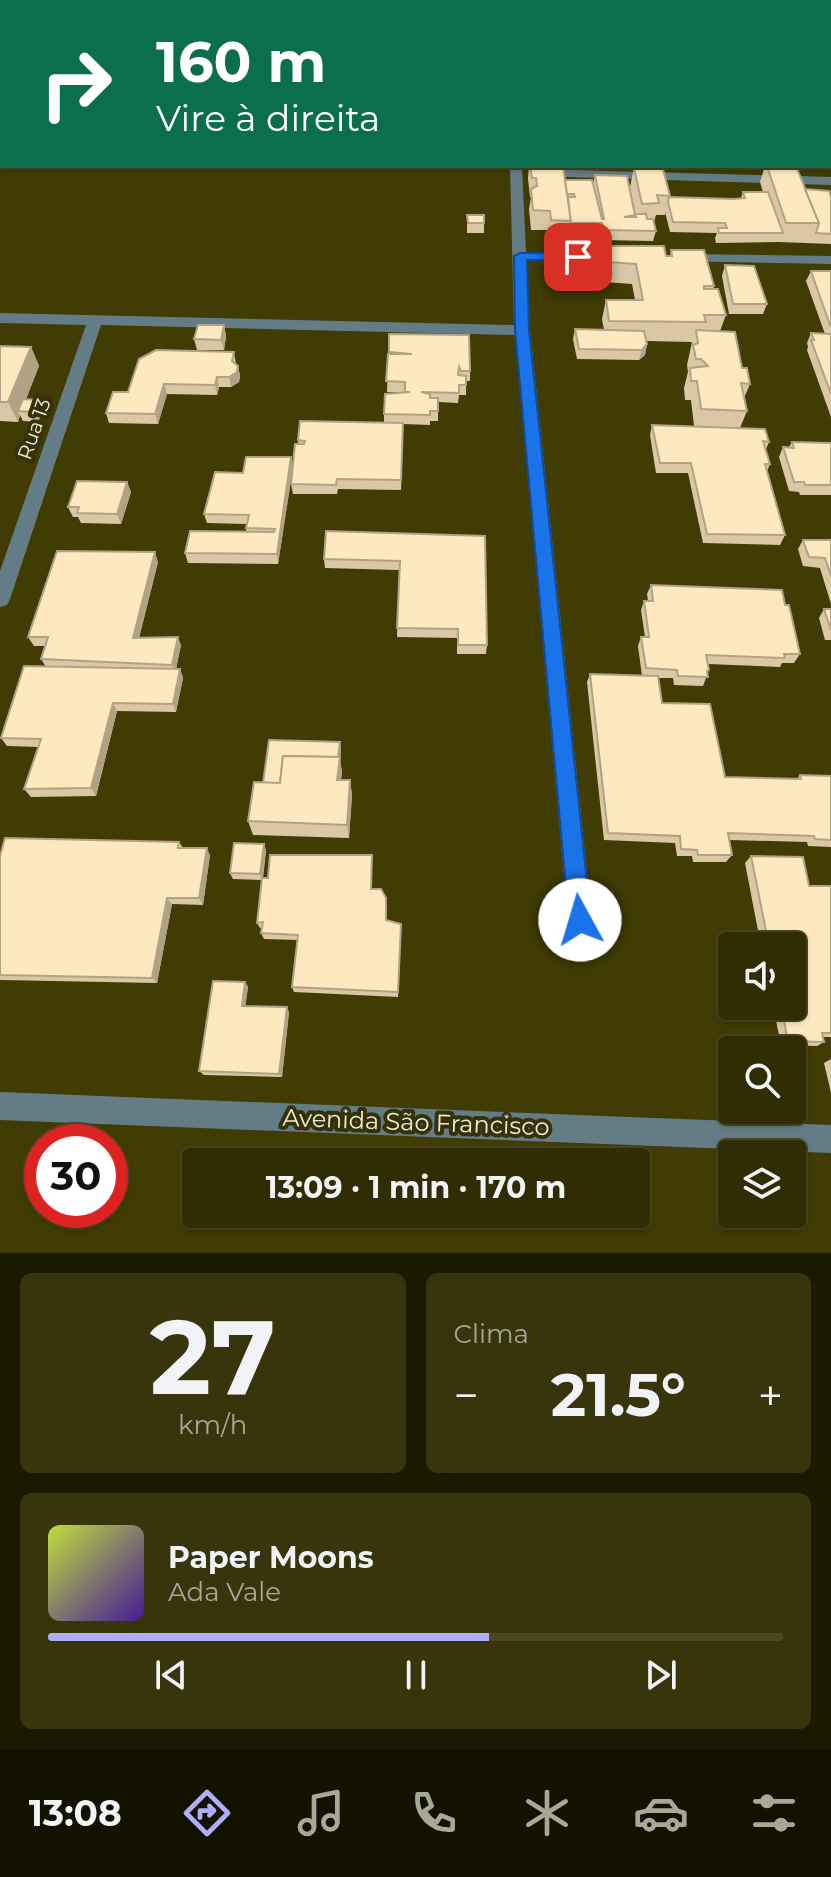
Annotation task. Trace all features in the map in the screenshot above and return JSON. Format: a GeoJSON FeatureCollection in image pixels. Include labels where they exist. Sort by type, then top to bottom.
{"type":"FeatureCollection","features":[{"type":"Feature","properties":{"kind":"street"},"geometry":{"type":"LineString","coordinates":[[580,920],[522,330],[517,169],[831,181]]}},
{"type":"Feature","properties":{"kind":"street"},"geometry":{"type":"LineString","coordinates":[[520,256],[597,257]]}},
{"type":"Feature","properties":{"kind":"street"},"geometry":{"type":"LineString","coordinates":[[658,258],[831,260]]}},
{"type":"Feature","properties":{"kind":"street"},"geometry":{"type":"LineString","coordinates":[[0,318],[522,330]]}},
{"type":"Feature","properties":{"kind":"street","name":"Rua 13"},"geometry":{"type":"LineString","coordinates":[[0,599],[95,320]]}},
{"type":"Feature","properties":{"kind":"street","name":"Avenida São Francisco"},"geometry":{"type":"LineString","coordinates":[[0,1106],[831,1139]]}},
{"type":"Feature","properties":{"kind":"building"},"geometry":{"type":"Polygon","coordinates":[[[530,168],[563,168],[571,221],[551,220],[550,211],[533,210],[531,189],[537,186],[536,178],[532,178],[530,168]]]}},
{"type":"Feature","properties":{"kind":"building"},"geometry":{"type":"Polygon","coordinates":[[[634,168],[663,169],[670,196],[657,195],[659,203],[642,204],[634,168]]]}},
{"type":"Feature","properties":{"kind":"building"},"geometry":{"type":"Polygon","coordinates":[[[768,168],[797,168],[819,223],[786,223],[768,168]]]}},
{"type":"Feature","properties":{"kind":"building"},"geometry":{"type":"Polygon","coordinates":[[[595,175],[627,176],[635,215],[624,217],[646,214],[647,219],[653,219],[656,231],[603,230],[602,223],[571,223],[568,197],[575,197],[574,194],[567,194],[565,180],[592,180],[604,219],[595,175]]]}},
{"type":"Feature","properties":{"kind":"building"},"geometry":{"type":"Polygon","coordinates":[[[805,189],[829,191],[831,234],[816,233],[819,223],[805,189]]]}},
{"type":"Feature","properties":{"kind":"building"},"geometry":{"type":"Polygon","coordinates":[[[743,192],[768,192],[783,233],[719,233],[718,228],[727,228],[725,223],[673,222],[669,197],[734,199],[745,198],[743,192]]]}},
{"type":"Feature","properties":{"kind":"building"},"geometry":{"type":"Polygon","coordinates":[[[467,215],[484,215],[484,223],[468,223],[467,215]]]}},
{"type":"Feature","properties":{"kind":"building"},"geometry":{"type":"Polygon","coordinates":[[[563,246],[664,246],[666,256],[672,256],[671,250],[704,250],[714,286],[704,286],[704,289],[718,289],[726,315],[704,315],[706,322],[609,321],[606,300],[643,300],[636,264],[565,259],[563,246]]]}},
{"type":"Feature","properties":{"kind":"building"},"geometry":{"type":"Polygon","coordinates":[[[725,265],[754,266],[767,304],[733,304],[725,265]]]}},
{"type":"Feature","properties":{"kind":"building"},"geometry":{"type":"Polygon","coordinates":[[[811,271],[831,271],[831,325],[830,325],[811,271]]]}},
{"type":"Feature","properties":{"kind":"building"},"geometry":{"type":"Polygon","coordinates":[[[198,325],[224,325],[221,340],[194,339],[198,325]]]}},
{"type":"Feature","properties":{"kind":"building"},"geometry":{"type":"Polygon","coordinates":[[[575,329],[644,331],[647,344],[642,350],[579,349],[575,329]]]}},
{"type":"Feature","properties":{"kind":"building"},"geometry":{"type":"Polygon","coordinates":[[[696,330],[735,332],[742,368],[747,368],[750,384],[741,383],[747,411],[701,409],[697,381],[691,381],[690,368],[708,366],[701,359],[696,359],[693,345],[698,343],[696,330]]]}},
{"type":"Feature","properties":{"kind":"building"},"geometry":{"type":"Polygon","coordinates":[[[811,333],[831,334],[831,394],[811,340],[814,340],[811,333]]]}},
{"type":"Feature","properties":{"kind":"building"},"geometry":{"type":"Polygon","coordinates":[[[389,334],[469,335],[470,371],[461,371],[459,367],[458,375],[466,376],[466,385],[459,385],[459,393],[421,392],[430,394],[430,398],[438,398],[438,411],[430,411],[430,415],[384,414],[385,394],[410,392],[405,392],[405,382],[386,381],[388,354],[412,354],[389,352],[389,334]]]}},
{"type":"Feature","properties":{"kind":"building"},"geometry":{"type":"Polygon","coordinates":[[[0,346],[31,347],[8,402],[0,402],[0,346]]]}},
{"type":"Feature","properties":{"kind":"building"},"geometry":{"type":"Polygon","coordinates":[[[156,350],[234,352],[232,361],[238,366],[237,372],[229,377],[217,377],[215,385],[164,384],[155,414],[106,413],[113,392],[128,392],[139,359],[156,350]]]}},
{"type":"Feature","properties":{"kind":"building"},"geometry":{"type":"Polygon","coordinates":[[[23,399],[38,400],[33,412],[18,411],[23,399]]]}},
{"type":"Feature","properties":{"kind":"building"},"geometry":{"type":"Polygon","coordinates":[[[300,421],[403,423],[401,480],[337,479],[336,485],[291,484],[295,444],[304,444],[305,441],[298,440],[300,421]]]}},
{"type":"Feature","properties":{"kind":"building"},"geometry":{"type":"Polygon","coordinates":[[[652,425],[765,429],[769,442],[763,441],[770,464],[765,464],[785,535],[707,534],[691,463],[660,463],[652,425]]]}},
{"type":"Feature","properties":{"kind":"building"},"geometry":{"type":"Polygon","coordinates":[[[792,442],[831,443],[831,485],[794,482],[783,447],[794,448],[792,442]]]}},
{"type":"Feature","properties":{"kind":"building"},"geometry":{"type":"Polygon","coordinates":[[[246,457],[291,457],[277,554],[185,553],[190,531],[274,532],[275,529],[246,528],[249,515],[204,514],[215,472],[243,473],[246,457]]]}},
{"type":"Feature","properties":{"kind":"building"},"geometry":{"type":"Polygon","coordinates":[[[77,481],[127,482],[117,514],[77,513],[79,507],[68,507],[77,481]]]}},
{"type":"Feature","properties":{"kind":"building"},"geometry":{"type":"Polygon","coordinates":[[[326,531],[485,536],[487,645],[458,645],[458,629],[397,628],[400,561],[324,559],[326,531]]]}},
{"type":"Feature","properties":{"kind":"building"},"geometry":{"type":"Polygon","coordinates":[[[803,540],[831,540],[831,576],[825,558],[809,557],[803,540]]]}},
{"type":"Feature","properties":{"kind":"building"},"geometry":{"type":"Polygon","coordinates":[[[57,551],[155,552],[133,638],[178,637],[172,665],[41,659],[48,637],[28,637],[57,551]]]}},
{"type":"Feature","properties":{"kind":"building"},"geometry":{"type":"Polygon","coordinates":[[[651,585],[782,590],[785,605],[789,605],[800,654],[784,654],[785,658],[706,655],[708,677],[678,676],[677,670],[646,668],[641,637],[649,637],[644,601],[653,601],[651,585]]]}},
{"type":"Feature","properties":{"kind":"building"},"geometry":{"type":"Polygon","coordinates":[[[824,609],[831,609],[831,630],[824,609]]]}},
{"type":"Feature","properties":{"kind":"building"},"geometry":{"type":"Polygon","coordinates":[[[24,666],[180,669],[173,704],[113,703],[91,788],[24,789],[41,739],[1,738],[24,666]]]}},
{"type":"Feature","properties":{"kind":"building"},"geometry":{"type":"Polygon","coordinates":[[[590,674],[658,676],[662,703],[710,704],[725,777],[801,779],[800,775],[831,776],[831,840],[815,839],[814,836],[728,833],[732,855],[698,855],[697,850],[681,849],[680,836],[608,833],[590,674]]]}},
{"type":"Feature","properties":{"kind":"building"},"geometry":{"type":"Polygon","coordinates":[[[269,740],[340,742],[338,757],[283,756],[280,783],[263,783],[269,740]]]}},
{"type":"Feature","properties":{"kind":"building"},"geometry":{"type":"Polygon","coordinates":[[[283,756],[340,757],[337,780],[350,780],[347,825],[248,821],[254,782],[280,783],[283,756]]]}},
{"type":"Feature","properties":{"kind":"building"},"geometry":{"type":"Polygon","coordinates":[[[5,838],[179,842],[178,848],[207,848],[199,898],[167,898],[152,978],[0,975],[0,856],[5,838]]]}},
{"type":"Feature","properties":{"kind":"building"},"geometry":{"type":"Polygon","coordinates":[[[234,843],[264,844],[260,874],[230,873],[234,843]]]}},
{"type":"Feature","properties":{"kind":"building"},"geometry":{"type":"Polygon","coordinates":[[[270,855],[372,855],[371,889],[381,889],[386,898],[386,920],[401,924],[398,992],[292,987],[298,935],[261,933],[263,922],[257,923],[262,878],[268,878],[270,855]]]}},
{"type":"Feature","properties":{"kind":"building"},"geometry":{"type":"Polygon","coordinates":[[[751,856],[803,857],[809,886],[831,886],[831,1033],[822,1033],[824,1042],[806,1042],[806,1036],[787,1036],[784,1020],[806,1020],[806,932],[766,932],[751,856]]]}},
{"type":"Feature","properties":{"kind":"building"},"geometry":{"type":"Polygon","coordinates":[[[213,981],[245,982],[242,1006],[287,1007],[279,1074],[199,1071],[213,981]]]}},
{"type":"Feature","properties":{"kind":"route"},"geometry":{"type":"LineString","coordinates":[[578,257],[520,256],[522,330],[580,920]]}}]}
